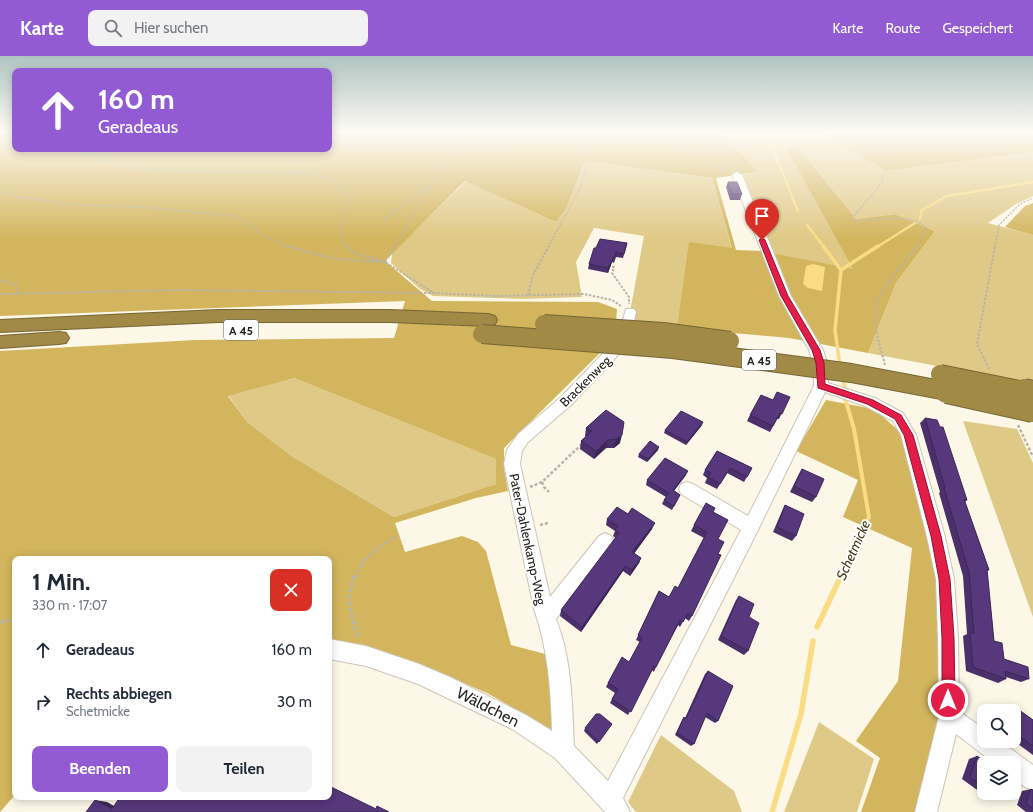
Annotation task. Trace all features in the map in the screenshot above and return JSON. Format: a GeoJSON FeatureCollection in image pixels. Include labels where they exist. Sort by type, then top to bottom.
{"type":"FeatureCollection","features":[{"type":"Feature","properties":{"kind":"highway","name":"A 45"},"geometry":{"type":"LineString","coordinates":[[0,326],[226,316],[390,316],[673,349],[852,373],[933,388],[1033,410]]}},
{"type":"Feature","properties":{"kind":"highway","name":"A 45"},"geometry":{"type":"LineString","coordinates":[[0,342],[160,332],[273,329],[395,330],[485,327],[663,332],[818,353],[924,370],[1033,393]]}},
{"type":"Feature","properties":{"kind":"street"},"geometry":{"type":"LineString","coordinates":[[614,806],[821,386],[820,363],[816,350],[785,296],[737,175]]}},
{"type":"Feature","properties":{"kind":"street","name":"Brackenweg"},"geometry":{"type":"LineString","coordinates":[[523,438],[566,401],[624,340],[630,312]]}},
{"type":"Feature","properties":{"kind":"street"},"geometry":{"type":"LineString","coordinates":[[821,386],[870,402],[898,417],[908,435],[936,536],[945,579],[948,638],[948,716],[926,812]]}},
{"type":"Feature","properties":{"kind":"street","name":"Pater-Dahlenkamp-Weg"},"geometry":{"type":"LineString","coordinates":[[523,438],[515,450],[512,464],[542,609],[546,617],[558,666],[561,689],[562,750]]}},
{"type":"Feature","properties":{"kind":"street"},"geometry":{"type":"LineString","coordinates":[[687,489],[751,527]]}},
{"type":"Feature","properties":{"kind":"street","name":"Pater-Dahlenkamp-Weg"},"geometry":{"type":"LineString","coordinates":[[546,617],[604,541]]}},
{"type":"Feature","properties":{"kind":"street","name":"Wäldchen"},"geometry":{"type":"LineString","coordinates":[[332,650],[366,656],[445,685],[519,722],[562,750],[614,806]]}},
{"type":"Feature","properties":{"kind":"street"},"geometry":{"type":"LineString","coordinates":[[948,716],[1002,756]]}},
{"type":"Feature","properties":{"kind":"street"},"geometry":{"type":"LineString","coordinates":[[1021,770],[1033,779]]}},
{"type":"Feature","properties":{"kind":"path"},"geometry":{"type":"LineString","coordinates":[[137,168],[148,170],[301,172],[336,182],[344,189],[349,199],[340,234],[343,243],[354,252],[385,262],[434,293]]}},
{"type":"Feature","properties":{"kind":"path"},"geometry":{"type":"LineString","coordinates":[[298,168],[301,172]]}},
{"type":"Feature","properties":{"kind":"path"},"geometry":{"type":"LineString","coordinates":[[385,262],[442,168]]}},
{"type":"Feature","properties":{"kind":"path"},"geometry":{"type":"LineString","coordinates":[[528,295],[533,275],[580,189],[586,168]]}},
{"type":"Feature","properties":{"kind":"path"},"geometry":{"type":"LineString","coordinates":[[721,168],[734,172],[731,168]]}},
{"type":"Feature","properties":{"kind":"path"},"geometry":{"type":"LineString","coordinates":[[884,168],[882,183],[853,217],[853,220],[872,221],[908,218],[923,223],[927,228],[926,233],[911,256],[879,298],[876,309],[878,341],[885,367]]}},
{"type":"Feature","properties":{"kind":"path"},"geometry":{"type":"LineString","coordinates":[[384,220],[421,191],[429,188]]}},
{"type":"Feature","properties":{"kind":"path"},"geometry":{"type":"LineString","coordinates":[[0,191],[14,196],[74,206],[142,207],[234,216],[251,225],[264,236],[282,245],[315,256],[335,259],[385,262]]}},
{"type":"Feature","properties":{"kind":"path"},"geometry":{"type":"LineString","coordinates":[[990,371],[977,344],[999,225],[1020,204],[1033,198]]}},
{"type":"Feature","properties":{"kind":"path"},"geometry":{"type":"LineString","coordinates":[[602,265],[614,267],[612,273],[629,297],[630,312]]}},
{"type":"Feature","properties":{"kind":"path"},"geometry":{"type":"LineString","coordinates":[[0,280],[16,285],[18,293]]}},
{"type":"Feature","properties":{"kind":"path"},"geometry":{"type":"LineString","coordinates":[[0,294],[179,290],[528,295],[584,294],[612,300],[630,312]]}},
{"type":"Feature","properties":{"kind":"path"},"geometry":{"type":"LineString","coordinates":[[518,489],[534,487],[542,482],[586,440]]}},
{"type":"Feature","properties":{"kind":"path"},"geometry":{"type":"LineString","coordinates":[[542,482],[544,487],[549,492]]}},
{"type":"Feature","properties":{"kind":"path"},"geometry":{"type":"LineString","coordinates":[[366,656],[353,622],[349,597],[358,570],[365,558],[376,548],[396,537]]}},
{"type":"Feature","properties":{"kind":"path"},"geometry":{"type":"LineString","coordinates":[[0,622],[12,620]]}},
{"type":"Feature","properties":{"kind":"shaded area"},"geometry":{"type":"Polygon","coordinates":[[[0,168],[582,168],[566,209],[556,222],[465,181],[385,261],[432,301],[598,302],[617,309],[615,333],[599,354],[504,448],[504,469],[508,491],[476,498],[395,523],[405,552],[462,536],[478,542],[486,551],[511,645],[549,655],[563,736],[487,693],[412,661],[332,651],[332,556],[12,556],[12,798],[0,812],[0,351],[195,340],[394,338],[405,301],[0,316],[0,168]],[[294,378],[228,396],[247,422],[293,457],[394,517],[496,484],[496,459],[294,378]]]}},
{"type":"Feature","properties":{"kind":"shaded area"},"geometry":{"type":"Polygon","coordinates":[[[582,168],[639,168],[712,178],[732,249],[677,328],[631,320],[630,312],[644,236],[594,228],[576,262],[582,297],[523,299],[433,296],[420,289],[391,263],[392,253],[466,181],[556,222],[566,209],[582,168]]]}},
{"type":"Feature","properties":{"kind":"shaded area"},"geometry":{"type":"Polygon","coordinates":[[[639,168],[754,168],[757,172],[716,178],[736,250],[763,251],[853,269],[797,168],[815,168],[856,219],[895,214],[935,231],[896,283],[868,353],[789,338],[677,328],[689,242],[732,248],[712,178],[639,168]]]}},
{"type":"Feature","properties":{"kind":"shaded area"},"geometry":{"type":"Polygon","coordinates":[[[753,168],[797,168],[854,270],[773,253],[743,175],[756,172],[753,168]]]}},
{"type":"Feature","properties":{"kind":"shaded area"},"geometry":{"type":"Polygon","coordinates":[[[815,168],[881,168],[886,171],[907,168],[1033,168],[1033,196],[1016,204],[988,223],[1033,235],[1033,384],[868,353],[896,283],[935,231],[895,214],[856,219],[815,168]]]}},
{"type":"Feature","properties":{"kind":"shaded area"},"geometry":{"type":"Polygon","coordinates":[[[881,168],[907,168],[886,171],[881,168]]]}},
{"type":"Feature","properties":{"kind":"shaded area"},"geometry":{"type":"Polygon","coordinates":[[[1033,203],[1033,235],[1005,227],[1025,206],[1033,203]]]}},
{"type":"Feature","properties":{"kind":"shaded area"},"geometry":{"type":"Polygon","coordinates":[[[813,264],[825,267],[822,291],[808,288],[803,284],[806,266],[813,264]]]}},
{"type":"Feature","properties":{"kind":"shaded area"},"geometry":{"type":"Polygon","coordinates":[[[294,378],[496,459],[496,484],[394,517],[293,457],[247,422],[228,395],[294,378]]]}},
{"type":"Feature","properties":{"kind":"shaded area"},"geometry":{"type":"Polygon","coordinates":[[[826,400],[874,409],[906,437],[944,572],[943,675],[930,803],[926,812],[861,812],[880,758],[856,741],[898,681],[912,548],[843,517],[858,480],[796,451],[826,400]]]}},
{"type":"Feature","properties":{"kind":"shaded area"},"geometry":{"type":"Polygon","coordinates":[[[963,421],[1017,429],[1033,463],[1033,617],[963,421]]]}},
{"type":"Feature","properties":{"kind":"shaded area"},"geometry":{"type":"Polygon","coordinates":[[[819,722],[874,759],[857,812],[784,812],[819,722]]]}},
{"type":"Feature","properties":{"kind":"shaded area"},"geometry":{"type":"Polygon","coordinates":[[[661,735],[734,791],[742,812],[636,812],[628,802],[661,735]]]}},
{"type":"Feature","properties":{"kind":"building"},"geometry":{"type":"Polygon","coordinates":[[[728,182],[737,182],[742,194],[732,194],[728,182]]]}},
{"type":"Feature","properties":{"kind":"building"},"geometry":{"type":"Polygon","coordinates":[[[600,239],[627,243],[624,254],[616,252],[608,268],[589,264],[594,248],[596,248],[600,239]]]}},
{"type":"Feature","properties":{"kind":"building"},"geometry":{"type":"Polygon","coordinates":[[[777,392],[790,397],[782,414],[780,413],[773,426],[750,415],[761,395],[773,400],[777,392]]]}},
{"type":"Feature","properties":{"kind":"building"},"geometry":{"type":"Polygon","coordinates":[[[606,410],[624,422],[622,435],[616,439],[608,440],[596,451],[581,441],[592,431],[586,428],[606,410]]]}},
{"type":"Feature","properties":{"kind":"building"},"geometry":{"type":"Polygon","coordinates":[[[681,411],[703,422],[687,442],[665,430],[681,411]]]}},
{"type":"Feature","properties":{"kind":"building"},"geometry":{"type":"Polygon","coordinates":[[[925,418],[937,420],[940,427],[943,427],[967,500],[964,499],[989,570],[987,569],[994,641],[1002,643],[1004,659],[1028,667],[1029,679],[1005,671],[1006,679],[973,667],[970,632],[974,634],[969,572],[925,418]]]}},
{"type":"Feature","properties":{"kind":"building"},"geometry":{"type":"Polygon","coordinates":[[[650,441],[659,447],[648,459],[639,454],[650,441]]]}},
{"type":"Feature","properties":{"kind":"building"},"geometry":{"type":"Polygon","coordinates":[[[717,451],[752,468],[747,477],[730,468],[720,484],[708,477],[711,473],[705,470],[717,451]]]}},
{"type":"Feature","properties":{"kind":"building"},"geometry":{"type":"Polygon","coordinates":[[[665,458],[688,471],[673,490],[680,495],[674,506],[664,500],[669,493],[647,480],[665,458]]]}},
{"type":"Feature","properties":{"kind":"building"},"geometry":{"type":"Polygon","coordinates":[[[802,469],[824,479],[816,497],[794,486],[802,469]]]}},
{"type":"Feature","properties":{"kind":"building"},"geometry":{"type":"Polygon","coordinates":[[[706,503],[715,508],[713,512],[728,520],[718,539],[724,542],[718,554],[721,555],[692,616],[688,613],[683,622],[680,620],[656,667],[654,666],[631,712],[612,699],[618,689],[608,683],[622,657],[629,662],[642,638],[638,635],[659,591],[669,597],[675,586],[678,588],[707,532],[694,525],[706,503]]]}},
{"type":"Feature","properties":{"kind":"building"},"geometry":{"type":"Polygon","coordinates":[[[785,505],[804,514],[796,536],[777,527],[785,505]]]}},
{"type":"Feature","properties":{"kind":"building"},"geometry":{"type":"Polygon","coordinates":[[[617,507],[628,514],[632,508],[655,523],[632,552],[641,558],[632,570],[625,566],[582,627],[561,610],[619,533],[615,530],[618,526],[607,519],[617,507]]]}},
{"type":"Feature","properties":{"kind":"building"},"geometry":{"type":"Polygon","coordinates":[[[739,596],[754,604],[749,617],[759,623],[748,651],[721,636],[739,596]]]}},
{"type":"Feature","properties":{"kind":"building"},"geometry":{"type":"Polygon","coordinates":[[[708,671],[733,686],[718,721],[707,713],[694,744],[677,733],[684,717],[686,719],[708,671]]]}},
{"type":"Feature","properties":{"kind":"building"},"geometry":{"type":"Polygon","coordinates":[[[1021,711],[1033,720],[1033,746],[1021,737],[1021,711]]]}},
{"type":"Feature","properties":{"kind":"building"},"geometry":{"type":"Polygon","coordinates":[[[596,714],[600,714],[612,724],[599,742],[585,728],[596,714]]]}},
{"type":"Feature","properties":{"kind":"building"},"geometry":{"type":"Polygon","coordinates":[[[977,756],[977,782],[970,777],[977,756]]]}},
{"type":"Feature","properties":{"kind":"building"},"geometry":{"type":"Polygon","coordinates":[[[332,787],[376,809],[377,806],[389,812],[86,812],[95,800],[112,809],[118,800],[332,800],[332,787]]]}},
{"type":"Feature","properties":{"kind":"building"},"geometry":{"type":"Polygon","coordinates":[[[1031,789],[1033,790],[1033,809],[1026,803],[1031,789]]]}},
{"type":"Feature","properties":{"kind":"waterway","name":"Schetmicke"},"geometry":{"type":"LineString","coordinates":[[781,168],[798,211]]}},
{"type":"Feature","properties":{"kind":"waterway"},"geometry":{"type":"LineString","coordinates":[[920,219],[922,210],[947,196],[1033,182]]}},
{"type":"Feature","properties":{"kind":"waterway"},"geometry":{"type":"LineString","coordinates":[[877,247],[915,223]]}},
{"type":"Feature","properties":{"kind":"waterway","name":"Schetmicke"},"geometry":{"type":"LineString","coordinates":[[807,225],[824,247]]}},
{"type":"Feature","properties":{"kind":"waterway","name":"Schetmicke"},"geometry":{"type":"LineString","coordinates":[[823,246],[841,270]]}},
{"type":"Feature","properties":{"kind":"waterway"},"geometry":{"type":"LineString","coordinates":[[841,270],[878,246]]}},
{"type":"Feature","properties":{"kind":"waterway","name":"Schetmicke"},"geometry":{"type":"LineString","coordinates":[[840,366],[835,330],[841,270]]}},
{"type":"Feature","properties":{"kind":"waterway","name":"Schetmicke"},"geometry":{"type":"LineString","coordinates":[[842,377],[845,388]]}},
{"type":"Feature","properties":{"kind":"waterway","name":"Schetmicke"},"geometry":{"type":"LineString","coordinates":[[841,577],[869,517],[854,429],[845,398]]}},
{"type":"Feature","properties":{"kind":"waterway","name":"Schetmicke"},"geometry":{"type":"LineString","coordinates":[[817,627],[841,576]]}},
{"type":"Feature","properties":{"kind":"waterway","name":"Schetmicke"},"geometry":{"type":"LineString","coordinates":[[772,812],[801,714],[813,641]]}},
{"type":"Feature","properties":{"kind":"route"},"geometry":{"type":"LineString","coordinates":[[762,240],[785,296],[816,350],[820,363],[821,386],[870,402],[898,417],[908,435],[936,536],[945,579],[948,638],[948,700]]}}]}
